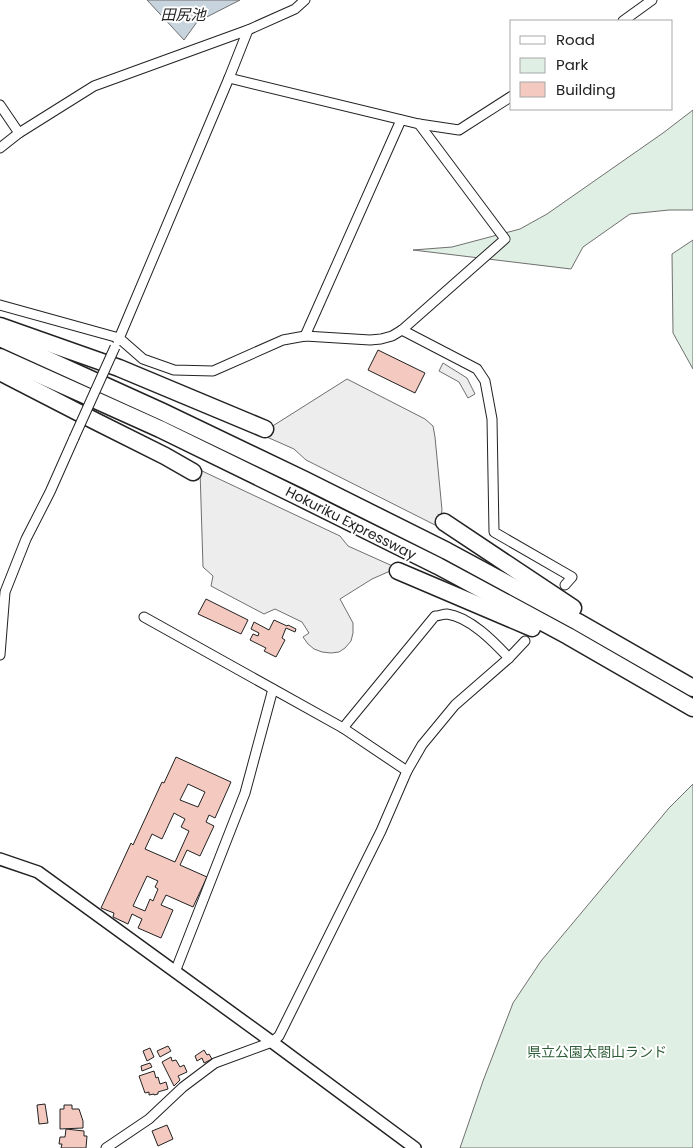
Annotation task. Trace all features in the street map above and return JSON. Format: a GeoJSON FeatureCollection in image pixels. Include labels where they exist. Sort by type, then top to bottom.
{"type":"FeatureCollection","features":[{"type":"Feature","properties":{"kind":"highway"},"geometry":{"type":"LineString","coordinates":[[0,326],[119,368],[264,429]]}},
{"type":"Feature","properties":{"kind":"highway","name":"Hokuriku Expressway"},"geometry":{"type":"LineString","coordinates":[[0,338],[163,412],[305,480],[447,552],[578,622],[693,688]]}},
{"type":"Feature","properties":{"kind":"highway","name":"Hokuriku Expressway"},"geometry":{"type":"LineString","coordinates":[[0,357],[168,433],[429,562],[568,636],[693,708]]}},
{"type":"Feature","properties":{"kind":"highway"},"geometry":{"type":"LineString","coordinates":[[0,372],[193,472]]}},
{"type":"Feature","properties":{"kind":"highway"},"geometry":{"type":"LineString","coordinates":[[444,522],[586,617],[693,681]]}},
{"type":"Feature","properties":{"kind":"highway"},"geometry":{"type":"LineString","coordinates":[[398,571],[557,639],[693,708]]}},
{"type":"Feature","properties":{"kind":"street"},"geometry":{"type":"LineString","coordinates":[[0,148],[94,86],[248,30],[295,9],[305,0]]}},
{"type":"Feature","properties":{"kind":"street"},"geometry":{"type":"LineString","coordinates":[[624,20],[652,0]]}},
{"type":"Feature","properties":{"kind":"street"},"geometry":{"type":"LineString","coordinates":[[0,655],[5,592],[26,539],[50,492],[120,338],[230,78],[248,30]]}},
{"type":"Feature","properties":{"kind":"street"},"geometry":{"type":"LineString","coordinates":[[230,78],[401,120],[459,130],[510,97]]}},
{"type":"Feature","properties":{"kind":"street"},"geometry":{"type":"LineString","coordinates":[[0,105],[19,134]]}},
{"type":"Feature","properties":{"kind":"street"},"geometry":{"type":"LineString","coordinates":[[305,336],[401,120]]}},
{"type":"Feature","properties":{"kind":"street"},"geometry":{"type":"LineString","coordinates":[[0,306],[120,338],[142,359],[174,370],[212,371],[283,340],[305,336],[370,340],[392,336],[402,330],[505,240],[419,124]]}},
{"type":"Feature","properties":{"kind":"street"},"geometry":{"type":"LineString","coordinates":[[402,330],[477,369],[485,381],[492,419],[494,532],[572,577],[565,585]]}},
{"type":"Feature","properties":{"kind":"street"},"geometry":{"type":"LineString","coordinates":[[344,728],[435,616],[446,614],[459,618],[485,633],[510,658]]}},
{"type":"Feature","properties":{"kind":"street"},"geometry":{"type":"LineString","coordinates":[[144,617],[344,728],[407,770]]}},
{"type":"Feature","properties":{"kind":"street"},"geometry":{"type":"LineString","coordinates":[[106,1148],[149,1119],[183,1087],[215,1063],[272,1042],[279,1036],[380,831],[407,770],[422,745],[455,705],[510,658],[525,642]]}},
{"type":"Feature","properties":{"kind":"street"},"geometry":{"type":"LineString","coordinates":[[176,972],[246,793],[273,689]]}},
{"type":"Feature","properties":{"kind":"street"},"geometry":{"type":"LineString","coordinates":[[0,859],[38,872],[415,1148]]}},
{"type":"Feature","properties":{"kind":"green space"},"geometry":{"type":"Polygon","coordinates":[[[693,110],[693,210],[669,210],[630,214],[583,247],[571,269],[413,250],[452,247],[520,229],[547,214],[693,110]]]}},
{"type":"Feature","properties":{"kind":"green space"},"geometry":{"type":"Polygon","coordinates":[[[693,240],[693,369],[673,333],[672,254],[693,240]]]}},
{"type":"Feature","properties":{"kind":"green space","name":"県立公園太閤山ランド"},"geometry":{"type":"Polygon","coordinates":[[[693,784],[693,1148],[460,1148],[513,1003],[541,961],[669,808],[693,784]]]}},
{"type":"Feature","properties":{"kind":"shaded area"},"geometry":{"type":"Polygon","coordinates":[[[443,363],[467,378],[475,394],[468,398],[459,382],[439,371],[443,363]]]}},
{"type":"Feature","properties":{"kind":"shaded area"},"geometry":{"type":"Polygon","coordinates":[[[347,379],[425,419],[433,426],[442,510],[439,527],[306,460],[294,449],[260,434],[347,379]]]}},
{"type":"Feature","properties":{"kind":"shaded area"},"geometry":{"type":"Polygon","coordinates":[[[200,470],[340,536],[348,546],[397,568],[372,579],[340,599],[353,623],[351,641],[345,648],[339,652],[331,653],[314,649],[303,637],[309,633],[302,622],[275,609],[264,614],[211,586],[213,576],[203,567],[200,470]]]}},
{"type":"Feature","properties":{"kind":"water","name":"田尻池"},"geometry":{"type":"Polygon","coordinates":[[[147,0],[240,0],[197,22],[184,40],[147,0]]]}},
{"type":"Feature","properties":{"kind":"building"},"geometry":{"type":"Polygon","coordinates":[[[378,350],[425,373],[415,393],[368,370],[378,350]]]}},
{"type":"Feature","properties":{"kind":"building"},"geometry":{"type":"Polygon","coordinates":[[[206,599],[248,620],[241,634],[198,614],[206,599]]]}},
{"type":"Feature","properties":{"kind":"building"},"geometry":{"type":"Polygon","coordinates":[[[274,620],[296,629],[295,632],[286,628],[282,638],[285,640],[276,657],[264,651],[266,648],[250,640],[253,634],[258,636],[259,633],[251,629],[254,622],[269,630],[274,620]]]}},
{"type":"Feature","properties":{"kind":"building"},"geometry":{"type":"Polygon","coordinates":[[[176,757],[231,782],[215,818],[209,815],[206,822],[214,826],[200,856],[187,850],[180,865],[207,877],[193,907],[166,895],[161,905],[173,910],[161,938],[138,928],[142,919],[132,914],[128,924],[113,917],[114,913],[101,908],[131,843],[133,845],[162,782],[164,783],[176,757]],[[188,784],[180,800],[198,807],[205,792],[188,784]],[[174,813],[162,839],[152,834],[145,849],[175,862],[189,831],[181,827],[185,819],[174,813]],[[147,876],[133,906],[145,911],[150,899],[153,901],[158,889],[155,887],[158,881],[147,876]]]}},
{"type":"Feature","properties":{"kind":"building"},"geometry":{"type":"Polygon","coordinates":[[[168,1046],[171,1051],[160,1057],[157,1051],[168,1046]]]}},
{"type":"Feature","properties":{"kind":"building"},"geometry":{"type":"Polygon","coordinates":[[[150,1048],[154,1057],[147,1061],[143,1051],[150,1048]]]}},
{"type":"Feature","properties":{"kind":"building"},"geometry":{"type":"Polygon","coordinates":[[[204,1050],[212,1059],[204,1063],[202,1058],[197,1061],[195,1056],[204,1050]]]}},
{"type":"Feature","properties":{"kind":"building"},"geometry":{"type":"Polygon","coordinates":[[[171,1057],[172,1061],[176,1060],[180,1067],[184,1065],[187,1072],[178,1076],[180,1080],[174,1086],[162,1062],[171,1057]]]}},
{"type":"Feature","properties":{"kind":"building"},"geometry":{"type":"Polygon","coordinates":[[[150,1063],[152,1067],[142,1071],[141,1066],[150,1063]]]}},
{"type":"Feature","properties":{"kind":"building"},"geometry":{"type":"Polygon","coordinates":[[[154,1071],[160,1084],[166,1082],[168,1089],[158,1092],[158,1094],[149,1095],[149,1092],[145,1093],[139,1076],[154,1071]]]}},
{"type":"Feature","properties":{"kind":"building"},"geometry":{"type":"Polygon","coordinates":[[[45,1104],[48,1123],[39,1124],[37,1105],[45,1104]]]}},
{"type":"Feature","properties":{"kind":"building"},"geometry":{"type":"Polygon","coordinates":[[[64,1105],[72,1105],[72,1109],[79,1109],[83,1128],[60,1129],[60,1109],[64,1109],[64,1105]]]}},
{"type":"Feature","properties":{"kind":"building"},"geometry":{"type":"Polygon","coordinates":[[[167,1125],[173,1139],[158,1146],[152,1131],[167,1125]]]}},
{"type":"Feature","properties":{"kind":"building"},"geometry":{"type":"Polygon","coordinates":[[[66,1129],[84,1131],[84,1136],[87,1136],[86,1148],[61,1148],[62,1144],[59,1144],[60,1137],[65,1137],[66,1129]]]}}]}
